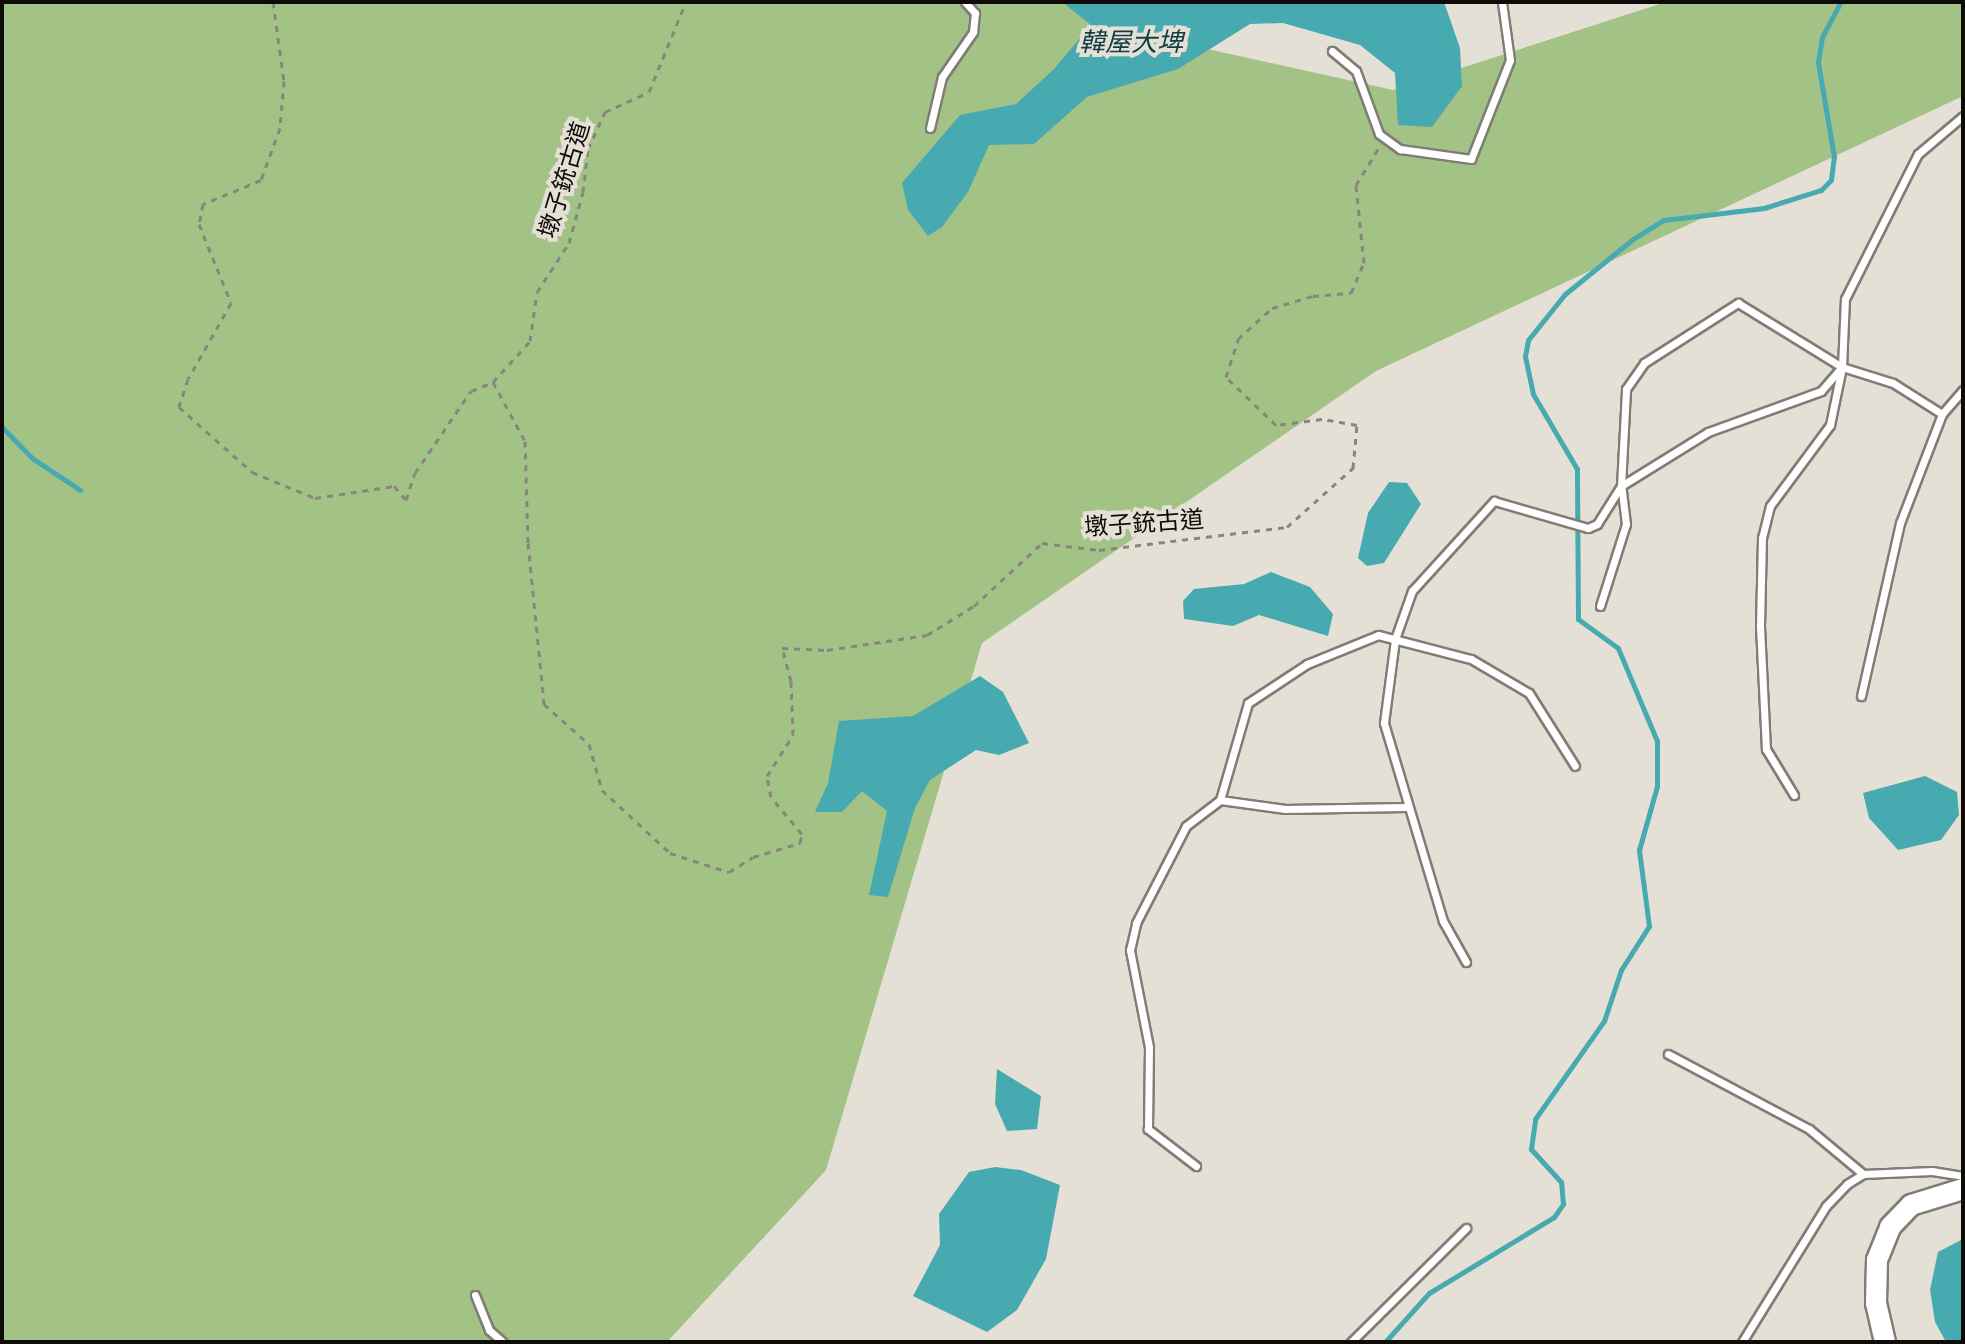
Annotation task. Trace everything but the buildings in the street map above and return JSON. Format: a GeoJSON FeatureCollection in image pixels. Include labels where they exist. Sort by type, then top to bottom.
{"type":"FeatureCollection","features":[{"type":"Feature","properties":{"kind":"street"},"geometry":{"type":"LineString","coordinates":[[1885,1342],[1876,1303],[1877,1260],[1890,1227],[1911,1205],[1963,1189]]}},
{"type":"Feature","properties":{"kind":"lane"},"geometry":{"type":"LineString","coordinates":[[930,128],[942,77],[973,32],[975,13],[965,2]]}},
{"type":"Feature","properties":{"kind":"lane"},"geometry":{"type":"LineString","coordinates":[[1332,51],[1356,71],[1379,134],[1400,149],[1471,159],[1510,60],[1502,2]]}},
{"type":"Feature","properties":{"kind":"lane"},"geometry":{"type":"LineString","coordinates":[[1794,795],[1766,749],[1762,538],[1770,506],[1830,425],[1842,367],[1845,299],[1918,154],[1963,116]]}},
{"type":"Feature","properties":{"kind":"lane"},"geometry":{"type":"LineString","coordinates":[[1600,606],[1626,524],[1621,486],[1626,389],[1644,363],[1738,303],[1842,367],[1893,383],[1942,414]]}},
{"type":"Feature","properties":{"kind":"lane"},"geometry":{"type":"LineString","coordinates":[[1466,962],[1443,921],[1406,807],[1384,723],[1395,639],[1412,591],[1494,501],[1524,506],[1583,529],[1597,524],[1621,486],[1708,432],[1821,391],[1842,367]]}},
{"type":"Feature","properties":{"kind":"lane"},"geometry":{"type":"LineString","coordinates":[[1861,696],[1900,523],[1942,414],[1963,390]]}},
{"type":"Feature","properties":{"kind":"lane"},"geometry":{"type":"LineString","coordinates":[[1196,1166],[1148,1129],[1149,1047],[1130,950],[1136,923],[1186,826],[1220,800],[1248,703],[1307,664],[1378,635],[1471,659],[1529,693],[1575,766]]}},
{"type":"Feature","properties":{"kind":"lane"},"geometry":{"type":"LineString","coordinates":[[1220,800],[1285,809],[1406,807]]}},
{"type":"Feature","properties":{"kind":"lane"},"geometry":{"type":"LineString","coordinates":[[1668,1054],[1809,1129],[1863,1174]]}},
{"type":"Feature","properties":{"kind":"lane"},"geometry":{"type":"LineString","coordinates":[[1742,1342],[1826,1206],[1863,1174],[1932,1171],[1963,1176]]}},
{"type":"Feature","properties":{"kind":"lane"},"geometry":{"type":"LineString","coordinates":[[1351,1342],[1466,1228]]}},
{"type":"Feature","properties":{"kind":"lane"},"geometry":{"type":"LineString","coordinates":[[475,1295],[489,1330],[503,1342]]}},
{"type":"Feature","properties":{"kind":"path","name":"墩子銃古道"},"geometry":{"type":"LineString","coordinates":[[273,2],[284,81],[280,128],[261,180],[203,204],[199,224],[231,303],[188,379],[179,407],[252,472],[315,498],[394,486],[406,500],[415,473],[471,391],[493,382],[530,341],[537,292],[569,243],[583,192],[588,149],[605,112],[649,92],[686,2]]}},
{"type":"Feature","properties":{"kind":"path","name":"墩子銃古道"},"geometry":{"type":"LineString","coordinates":[[493,382],[525,441],[528,543],[544,704],[589,744],[602,790],[670,853],[729,872],[753,857],[800,843],[802,834],[771,797],[767,776],[793,735],[791,681],[782,648],[827,650],[927,635],[974,606],[1042,543],[1099,550],[1287,527],[1353,468],[1357,425],[1322,419],[1276,425],[1226,377],[1238,339],[1272,308],[1313,296],[1351,293],[1364,263],[1356,185],[1386,138]]}},
{"type":"Feature","properties":{"kind":"green space"},"geometry":{"type":"Polygon","coordinates":[[[2,2],[1080,2],[1108,27],[1393,90],[1666,2],[1963,2],[1963,96],[1376,371],[982,643],[826,1170],[667,1342],[2,1342],[2,2]]]}},
{"type":"Feature","properties":{"kind":"water","name":"韓屋大埤"},"geometry":{"type":"Polygon","coordinates":[[[1062,2],[1444,2],[1460,48],[1462,86],[1432,127],[1398,125],[1395,73],[1360,45],[1283,23],[1250,24],[1178,69],[1087,97],[1034,144],[989,145],[968,192],[942,227],[928,236],[908,210],[902,183],[960,115],[1016,104],[1054,69],[1091,25],[1062,2]]]}},
{"type":"Feature","properties":{"kind":"water"},"geometry":{"type":"Polygon","coordinates":[[[1389,482],[1407,483],[1421,504],[1384,563],[1367,566],[1358,558],[1368,513],[1389,482]]]}},
{"type":"Feature","properties":{"kind":"water"},"geometry":{"type":"Polygon","coordinates":[[[1271,572],[1310,587],[1333,614],[1328,636],[1259,615],[1233,626],[1184,619],[1183,601],[1194,589],[1244,584],[1271,572]]]}},
{"type":"Feature","properties":{"kind":"water"},"geometry":{"type":"Polygon","coordinates":[[[980,676],[1003,692],[1029,743],[999,755],[976,750],[930,780],[915,808],[888,897],[869,895],[887,811],[862,791],[842,812],[815,812],[828,783],[839,721],[913,716],[980,676]]]}},
{"type":"Feature","properties":{"kind":"water"},"geometry":{"type":"Polygon","coordinates":[[[1925,776],[1957,792],[1959,815],[1941,840],[1898,850],[1869,818],[1863,793],[1925,776]]]}},
{"type":"Feature","properties":{"kind":"water"},"geometry":{"type":"Polygon","coordinates":[[[997,1069],[1041,1096],[1037,1129],[1007,1131],[995,1104],[997,1069]]]}},
{"type":"Feature","properties":{"kind":"water"},"geometry":{"type":"Polygon","coordinates":[[[995,1167],[1021,1170],[1060,1185],[1046,1259],[1017,1310],[987,1332],[913,1296],[940,1245],[939,1214],[969,1172],[995,1167]]]}},
{"type":"Feature","properties":{"kind":"water"},"geometry":{"type":"Polygon","coordinates":[[[1963,1239],[1963,1342],[1946,1342],[1935,1322],[1930,1290],[1938,1252],[1963,1239]]]}},
{"type":"Feature","properties":{"kind":"waterway"},"geometry":{"type":"LineString","coordinates":[[1385,1342],[1429,1293],[1554,1217],[1563,1204],[1561,1182],[1531,1149],[1535,1119],[1604,1021],[1621,970],[1649,926],[1639,850],[1657,786],[1657,741],[1618,648],[1578,619],[1577,469],[1533,394],[1525,356],[1528,340],[1565,294],[1633,239],[1664,220],[1764,208],[1821,190],[1831,180],[1834,157],[1818,62],[1822,37],[1841,2]]}},
{"type":"Feature","properties":{"kind":"waterway"},"geometry":{"type":"LineString","coordinates":[[2,427],[32,458],[80,490]]}}]}
